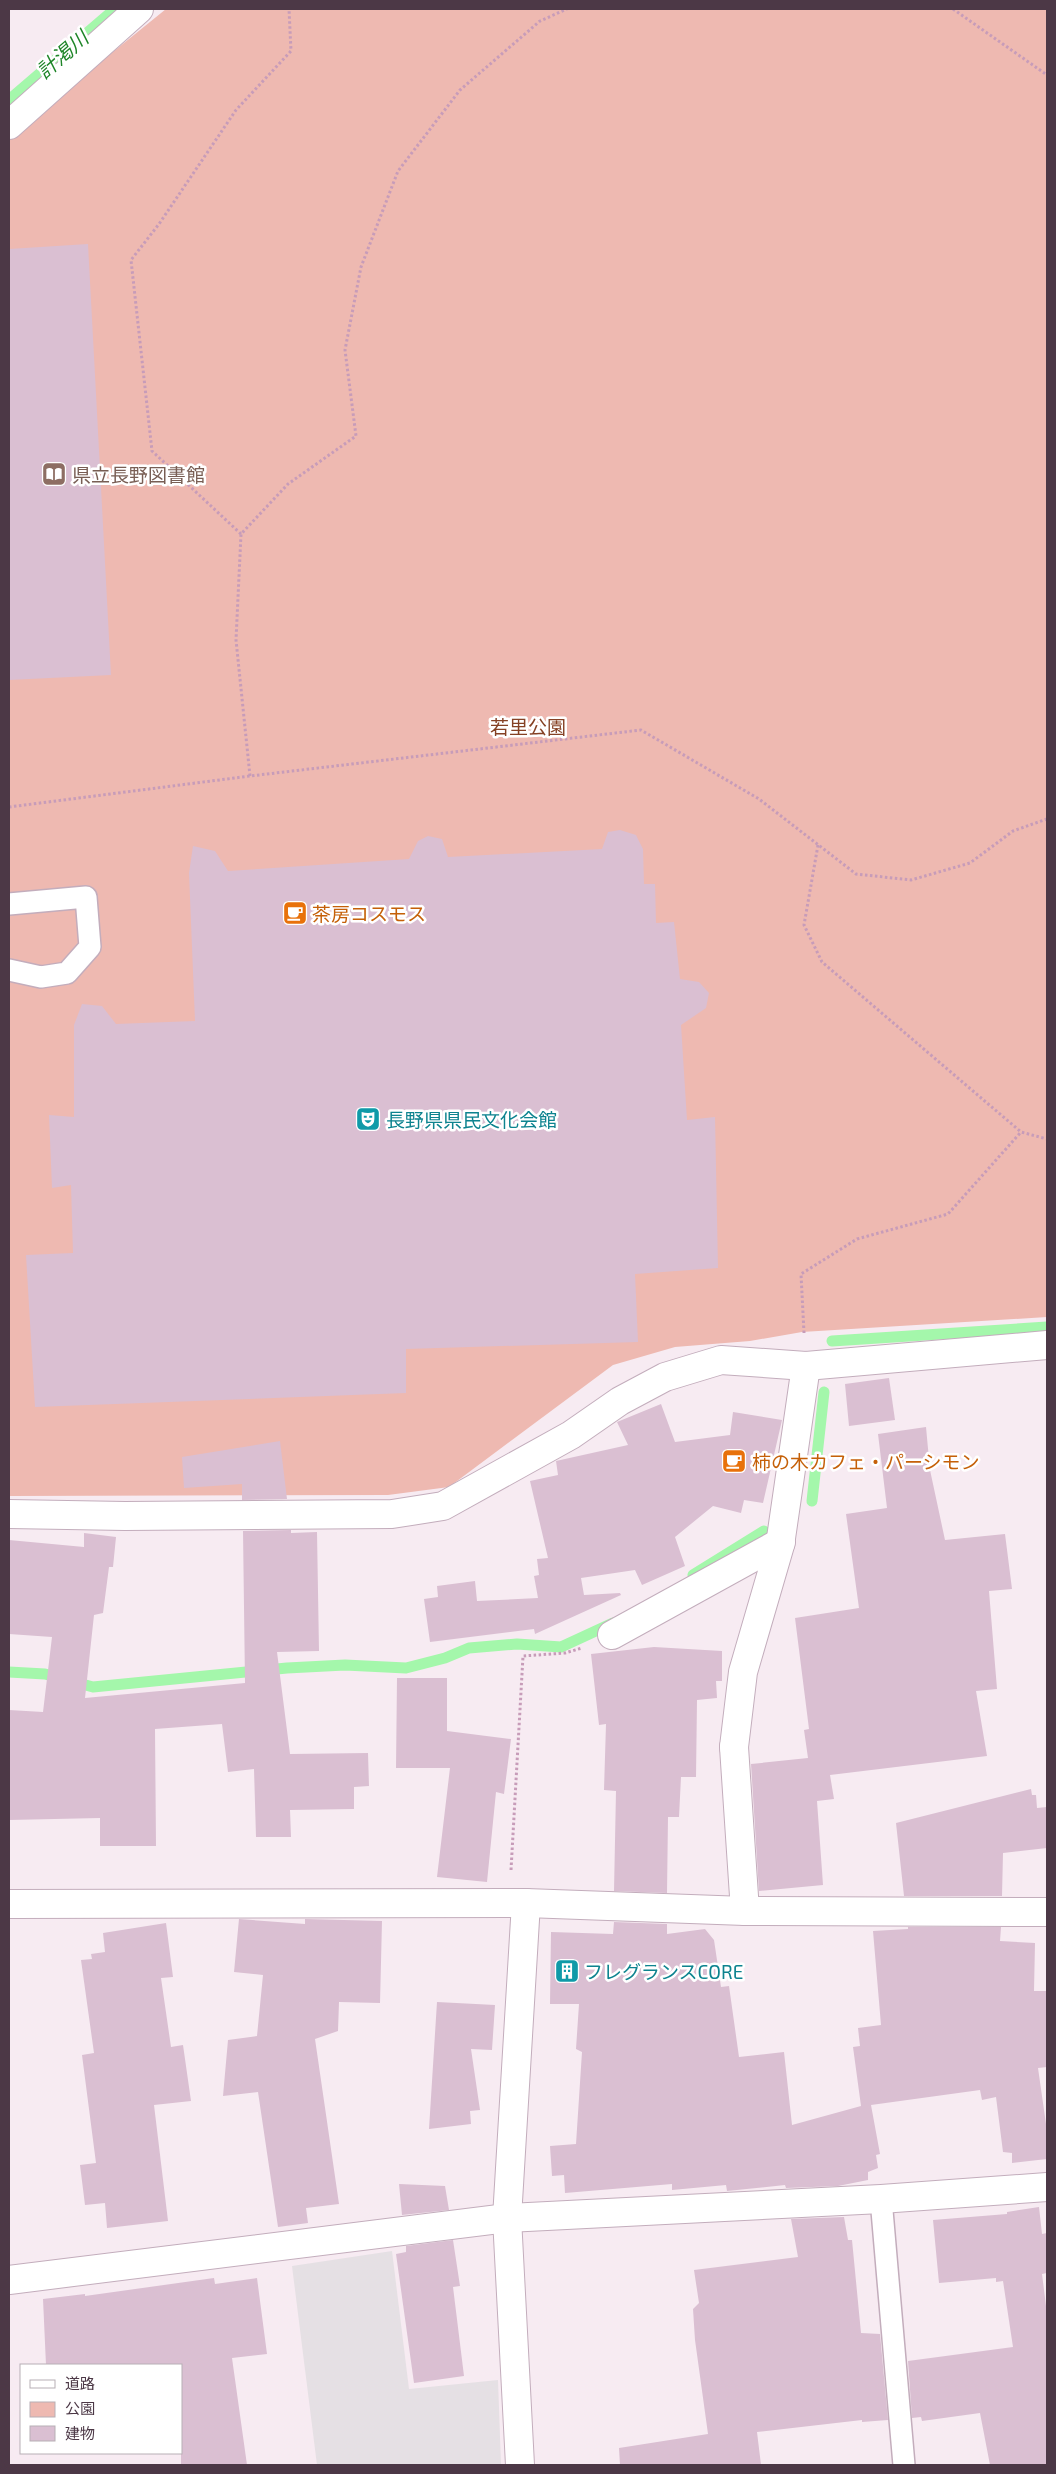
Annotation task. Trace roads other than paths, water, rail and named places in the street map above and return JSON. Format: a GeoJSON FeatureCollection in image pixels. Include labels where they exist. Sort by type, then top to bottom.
{"type":"FeatureCollection","features":[{"type":"Feature","properties":{"kind":"street"},"geometry":{"type":"LineString","coordinates":[[9,126],[138,9]]}},
{"type":"Feature","properties":{"kind":"street"},"geometry":{"type":"LineString","coordinates":[[9,1514],[125,1516],[392,1514],[443,1506],[563,1440],[620,1402],[665,1377],[721,1360],[806,1366],[1047,1345]]}},
{"type":"Feature","properties":{"kind":"street"},"geometry":{"type":"LineString","coordinates":[[746,1911],[734,1747],[743,1672],[781,1542],[806,1366]]}},
{"type":"Feature","properties":{"kind":"street"},"geometry":{"type":"LineString","coordinates":[[612,1636],[781,1542]]}},
{"type":"Feature","properties":{"kind":"street"},"geometry":{"type":"LineString","coordinates":[[518,1903],[507,2218],[520,2465]]}},
{"type":"Feature","properties":{"kind":"street"},"geometry":{"type":"LineString","coordinates":[[9,1904],[518,1903],[746,1911],[1047,1912]]}},
{"type":"Feature","properties":{"kind":"street"},"geometry":{"type":"LineString","coordinates":[[9,2280],[507,2218],[881,2199],[1047,2187]]}},
{"type":"Feature","properties":{"kind":"lane"},"geometry":{"type":"LineString","coordinates":[[9,904],[86,897],[90,947],[67,973],[41,978],[9,970]]}},
{"type":"Feature","properties":{"kind":"lane"},"geometry":{"type":"LineString","coordinates":[[881,2199],[904,2465]]}},
{"type":"Feature","properties":{"kind":"waterway","name":"計渇川"},"geometry":{"type":"LineString","coordinates":[[9,100],[115,9]]}},
{"type":"Feature","properties":{"kind":"waterway"},"geometry":{"type":"LineString","coordinates":[[832,1341],[1047,1327]]}},
{"type":"Feature","properties":{"kind":"waterway"},"geometry":{"type":"LineString","coordinates":[[812,1501],[824,1392]]}},
{"type":"Feature","properties":{"kind":"waterway"},"geometry":{"type":"LineString","coordinates":[[693,1575],[764,1531]]}},
{"type":"Feature","properties":{"kind":"waterway"},"geometry":{"type":"LineString","coordinates":[[9,1672],[45,1674],[93,1687],[287,1668],[345,1665],[406,1668],[445,1658],[469,1648],[517,1644],[561,1647],[613,1623]]}},
{"type":"Feature","properties":{"kind":"place","name":"県立長野図書館"},"geometry":{"type":"Point","coordinates":[54,474]}},
{"type":"Feature","properties":{"kind":"place","name":"茶房コスモス"},"geometry":{"type":"Point","coordinates":[295,913]}},
{"type":"Feature","properties":{"kind":"place","name":"長野県県民文化会館"},"geometry":{"type":"Point","coordinates":[368,1119]}},
{"type":"Feature","properties":{"kind":"place","name":"柿の木カフェ・パーシモン"},"geometry":{"type":"Point","coordinates":[734,1461]}},
{"type":"Feature","properties":{"kind":"place","name":"フレグランスCORE"},"geometry":{"type":"Point","coordinates":[567,1971]}},
{"type":"Feature","properties":{"kind":"park label","name":"若里公園"},"geometry":{"type":"Point","coordinates":[528,726]}}]}
